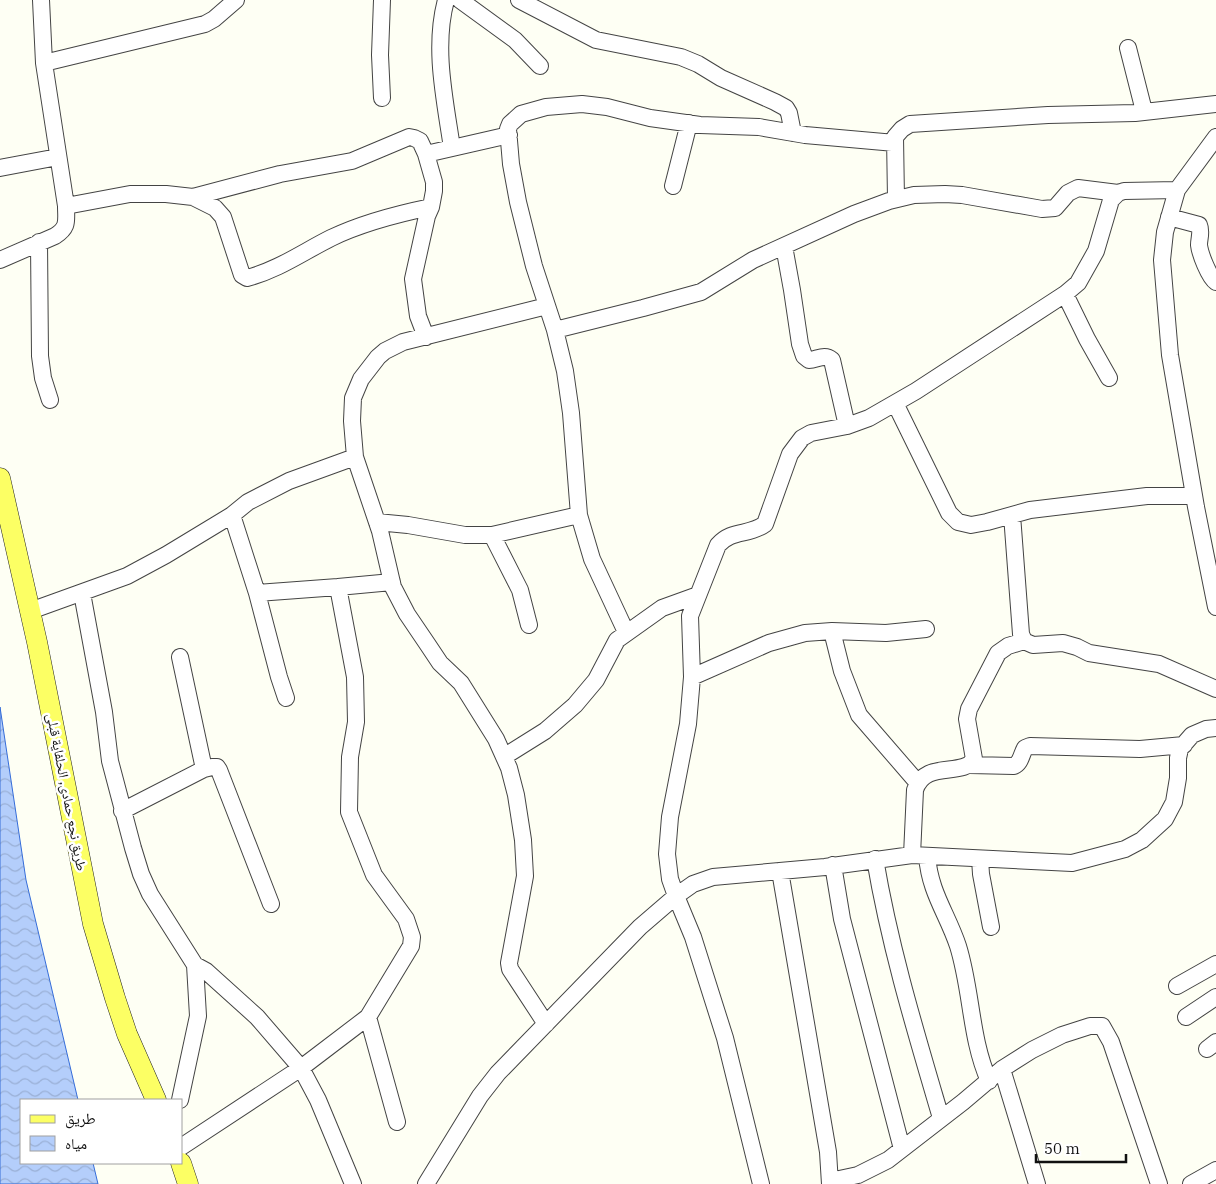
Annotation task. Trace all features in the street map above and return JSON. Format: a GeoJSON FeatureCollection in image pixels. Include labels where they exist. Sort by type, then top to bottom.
{"type":"FeatureCollection","features":[{"type":"Feature","properties":{"kind":"main road","name":"طريق نجع حمادى, الحلفاية قبلى"},"geometry":{"type":"LineString","coordinates":[[0,478],[30,611],[94,924],[114,998],[127,1034],[156,1099]]}},
{"type":"Feature","properties":{"kind":"main road"},"geometry":{"type":"LineString","coordinates":[[182,1147],[188,1184]]}},
{"type":"Feature","properties":{"kind":"street"},"geometry":{"type":"LineString","coordinates":[[0,260],[55,236],[66,226],[66,206],[44,63],[41,0]]}},
{"type":"Feature","properties":{"kind":"street"},"geometry":{"type":"LineString","coordinates":[[44,63],[204,24],[214,19],[236,0]]}},
{"type":"Feature","properties":{"kind":"street"},"geometry":{"type":"LineString","coordinates":[[382,0],[380,55],[382,98]]}},
{"type":"Feature","properties":{"kind":"street"},"geometry":{"type":"LineString","coordinates":[[446,0],[441,35],[441,64],[452,148]]}},
{"type":"Feature","properties":{"kind":"street"},"geometry":{"type":"LineString","coordinates":[[460,0],[515,40],[540,66]]}},
{"type":"Feature","properties":{"kind":"street"},"geometry":{"type":"LineString","coordinates":[[519,0],[596,40],[681,57],[698,64],[721,78],[786,108],[789,113],[793,133]]}},
{"type":"Feature","properties":{"kind":"street"},"geometry":{"type":"LineString","coordinates":[[1128,48],[1144,112]]}},
{"type":"Feature","properties":{"kind":"street"},"geometry":{"type":"LineString","coordinates":[[626,632],[592,559],[579,515],[571,413],[565,371],[555,330],[534,266],[518,202],[511,164],[508,129],[510,124],[521,114],[546,107],[582,104],[607,106],[650,118],[689,123],[759,127],[793,133],[895,143]]}},
{"type":"Feature","properties":{"kind":"street"},"geometry":{"type":"LineString","coordinates":[[896,199],[895,137],[902,129],[915,122],[1144,112],[1216,104]]}},
{"type":"Feature","properties":{"kind":"street"},"geometry":{"type":"LineString","coordinates":[[673,186],[689,123]]}},
{"type":"Feature","properties":{"kind":"street"},"geometry":{"type":"LineString","coordinates":[[426,154],[509,135]]}},
{"type":"Feature","properties":{"kind":"street"},"geometry":{"type":"LineString","coordinates":[[192,197],[280,174],[352,161],[409,137],[420,141],[434,182],[431,207],[427,216],[413,279],[418,316],[426,337]]}},
{"type":"Feature","properties":{"kind":"street"},"geometry":{"type":"LineString","coordinates":[[1216,137],[1176,190],[1165,232],[1162,260],[1170,355],[1194,496],[1216,607]]}},
{"type":"Feature","properties":{"kind":"street"},"geometry":{"type":"LineString","coordinates":[[0,168],[58,156]]}},
{"type":"Feature","properties":{"kind":"street"},"geometry":{"type":"LineString","coordinates":[[555,330],[701,292],[753,260],[854,214],[896,199],[914,195],[962,195],[1042,209],[1055,208],[1068,193],[1078,188],[1118,193],[1124,191],[1176,190]]}},
{"type":"Feature","properties":{"kind":"street"},"geometry":{"type":"LineString","coordinates":[[761,1184],[725,1038],[693,937],[670,879],[667,854],[670,817],[688,724],[692,677],[690,616],[718,545],[724,538],[754,530],[765,524],[790,454],[802,438],[811,433],[847,426],[870,418],[916,391],[1065,294],[1078,283],[1096,251],[1109,205],[1118,193]]}},
{"type":"Feature","properties":{"kind":"street"},"geometry":{"type":"LineString","coordinates":[[66,206],[130,194],[166,194],[192,197],[215,208],[223,217],[242,275],[247,278],[260,275],[299,257],[331,238],[362,226],[395,215],[431,207]]}},
{"type":"Feature","properties":{"kind":"street"},"geometry":{"type":"LineString","coordinates":[[1169,217],[1199,225],[1201,252],[1211,276],[1216,282]]}},
{"type":"Feature","properties":{"kind":"street"},"geometry":{"type":"LineString","coordinates":[[39,242],[40,356],[50,400]]}},
{"type":"Feature","properties":{"kind":"street"},"geometry":{"type":"LineString","coordinates":[[784,246],[802,352],[809,360],[827,356],[832,360],[847,426]]}},
{"type":"Feature","properties":{"kind":"street"},"geometry":{"type":"LineString","coordinates":[[1065,294],[1109,378]]}},
{"type":"Feature","properties":{"kind":"street"},"geometry":{"type":"LineString","coordinates":[[546,1024],[510,969],[509,964],[525,876],[523,840],[516,795],[505,756],[461,683],[440,663],[407,614],[392,582],[376,522],[355,457],[352,421],[353,398],[361,379],[385,351],[403,342],[547,306]]}},
{"type":"Feature","properties":{"kind":"street"},"geometry":{"type":"LineString","coordinates":[[895,403],[949,513],[958,522],[971,524],[1030,510],[1147,496],[1194,496]]}},
{"type":"Feature","properties":{"kind":"street"},"geometry":{"type":"LineString","coordinates":[[30,611],[126,576],[166,555],[232,515],[248,502],[289,481],[355,457]]}},
{"type":"Feature","properties":{"kind":"street"},"geometry":{"type":"LineString","coordinates":[[232,515],[257,593],[286,698]]}},
{"type":"Feature","properties":{"kind":"street"},"geometry":{"type":"LineString","coordinates":[[376,522],[408,525],[465,535],[492,535],[579,515]]}},
{"type":"Feature","properties":{"kind":"street"},"geometry":{"type":"LineString","coordinates":[[1012,515],[1020,634],[1024,641],[1033,646],[1069,644],[1088,653],[1158,664],[1216,689]]}},
{"type":"Feature","properties":{"kind":"street"},"geometry":{"type":"LineString","coordinates":[[492,535],[520,590],[529,626]]}},
{"type":"Feature","properties":{"kind":"street"},"geometry":{"type":"LineString","coordinates":[[257,593],[392,582]]}},
{"type":"Feature","properties":{"kind":"street"},"geometry":{"type":"LineString","coordinates":[[182,1147],[301,1068],[368,1017],[410,946],[412,937],[406,919],[374,874],[349,812],[350,757],[356,722],[355,678],[338,587]]}},
{"type":"Feature","properties":{"kind":"street"},"geometry":{"type":"LineString","coordinates":[[82,592],[104,712],[110,761],[122,811],[141,874],[150,894],[195,965],[212,976],[257,1017],[301,1068],[318,1100],[353,1184]]}},
{"type":"Feature","properties":{"kind":"street"},"geometry":{"type":"LineString","coordinates":[[505,756],[545,731],[575,705],[596,680],[617,640],[626,632],[662,608],[698,595]]}},
{"type":"Feature","properties":{"kind":"street"},"geometry":{"type":"LineString","coordinates":[[692,677],[782,638],[832,631],[886,633],[926,629]]}},
{"type":"Feature","properties":{"kind":"street"},"geometry":{"type":"LineString","coordinates":[[832,631],[842,671],[858,712],[917,782]]}},
{"type":"Feature","properties":{"kind":"street"},"geometry":{"type":"LineString","coordinates":[[970,765],[974,759],[967,719],[969,709],[998,653],[1008,646],[1024,641]]}},
{"type":"Feature","properties":{"kind":"street"},"geometry":{"type":"LineString","coordinates":[[180,657],[204,769]]}},
{"type":"Feature","properties":{"kind":"street"},"geometry":{"type":"LineString","coordinates":[[426,1184],[480,1096],[498,1072],[640,927],[693,884],[713,877],[875,859],[920,856],[1072,863],[1125,849],[1142,840],[1165,819],[1174,802],[1178,778],[1178,758],[1184,745],[1192,735],[1206,729],[1216,728]]}},
{"type":"Feature","properties":{"kind":"street"},"geometry":{"type":"LineString","coordinates":[[1037,1184],[996,1075],[979,1056],[969,993],[958,945],[920,856],[915,790],[917,782],[928,773],[970,765],[1014,766],[1018,764],[1024,748],[1030,746],[1140,749],[1184,745]]}},
{"type":"Feature","properties":{"kind":"street"},"geometry":{"type":"LineString","coordinates":[[122,811],[204,769],[212,766],[218,767],[271,904]]}},
{"type":"Feature","properties":{"kind":"street"},"geometry":{"type":"LineString","coordinates":[[875,859],[881,896],[906,998],[941,1118]]}},
{"type":"Feature","properties":{"kind":"street"},"geometry":{"type":"LineString","coordinates":[[980,859],[991,927]]}},
{"type":"Feature","properties":{"kind":"street"},"geometry":{"type":"LineString","coordinates":[[833,865],[842,919],[902,1149]]}},
{"type":"Feature","properties":{"kind":"street"},"geometry":{"type":"LineString","coordinates":[[780,871],[828,1152],[830,1183],[858,1175],[888,1160],[996,1075],[1032,1050],[1062,1035],[1090,1026],[1102,1026],[1112,1042],[1159,1184]]}},
{"type":"Feature","properties":{"kind":"street"},"geometry":{"type":"LineString","coordinates":[[1176,986],[1216,964]]}},
{"type":"Feature","properties":{"kind":"street"},"geometry":{"type":"LineString","coordinates":[[180,1099],[198,1016],[195,965]]}},
{"type":"Feature","properties":{"kind":"street"},"geometry":{"type":"LineString","coordinates":[[1186,1018],[1216,997]]}},
{"type":"Feature","properties":{"kind":"street"},"geometry":{"type":"LineString","coordinates":[[368,1017],[397,1122]]}},
{"type":"Feature","properties":{"kind":"street"},"geometry":{"type":"LineString","coordinates":[[1191,1184],[1216,1170]]}},
{"type":"Feature","properties":{"kind":"water"},"geometry":{"type":"Polygon","coordinates":[[[0,707],[26,880],[78,1099],[20,1099],[20,1164],[93,1164],[98,1184],[0,1184],[0,707]]]}}]}
